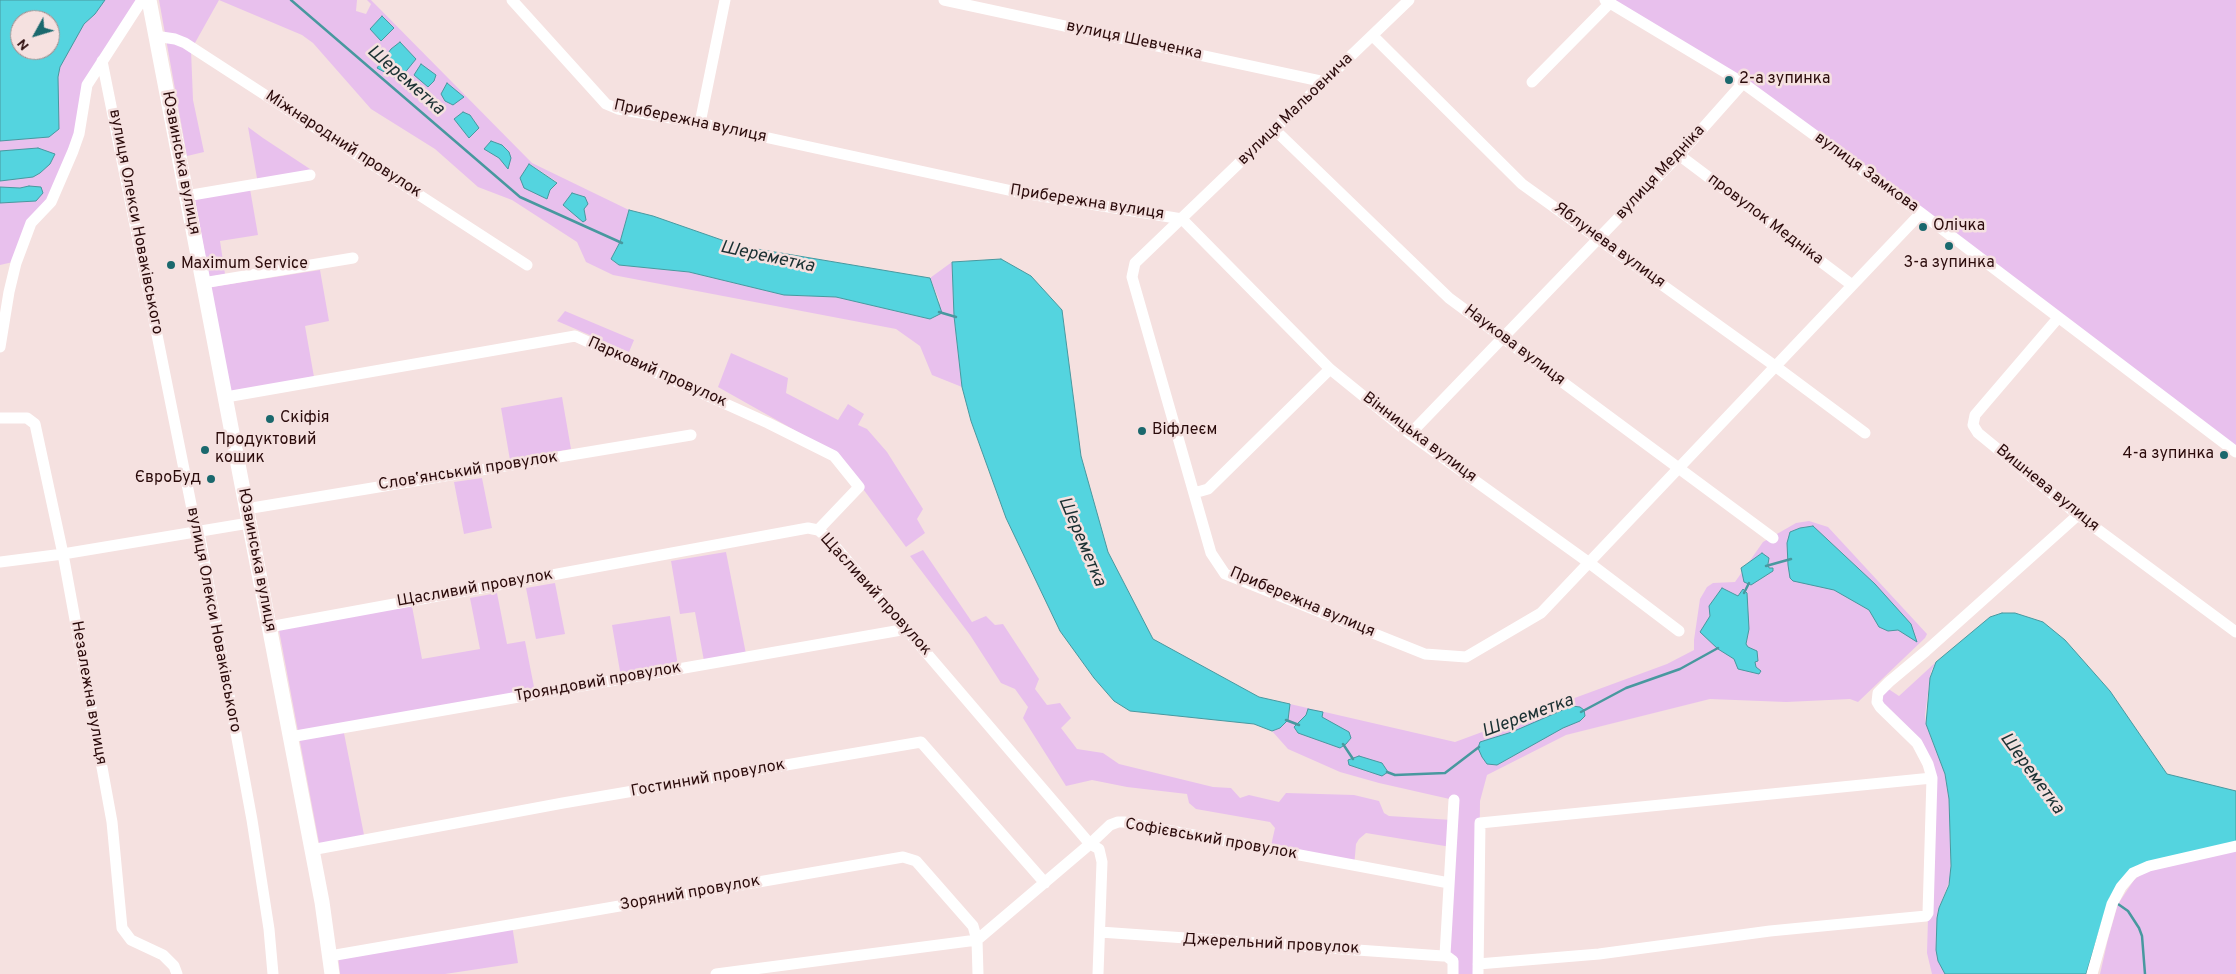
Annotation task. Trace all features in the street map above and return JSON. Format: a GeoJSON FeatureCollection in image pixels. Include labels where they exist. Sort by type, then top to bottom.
{"type":"FeatureCollection","features":[{"type":"Feature","properties":{"kind":"main road","name":"Юзвинська вулиця"},"geometry":{"type":"LineString","coordinates":[[149,0],[322,902],[332,974]]}},
{"type":"Feature","properties":{"kind":"street"},"geometry":{"type":"LineString","coordinates":[[0,347],[5,310],[16,263],[31,223],[53,197],[79,134],[85,90],[142,0]]}},
{"type":"Feature","properties":{"kind":"street","name":"Прибережна вулиця"},"geometry":{"type":"LineString","coordinates":[[512,0],[606,104],[618,109],[700,123],[1017,192],[1182,218]]}},
{"type":"Feature","properties":{"kind":"street"},"geometry":{"type":"LineString","coordinates":[[700,123],[725,0]]}},
{"type":"Feature","properties":{"kind":"street","name":"вулиця Шевченка"},"geometry":{"type":"LineString","coordinates":[[944,0],[1325,82]]}},
{"type":"Feature","properties":{"kind":"street","name":"вулиця Мальовнича"},"geometry":{"type":"LineString","coordinates":[[1182,218],[1409,0]]}},
{"type":"Feature","properties":{"kind":"street"},"geometry":{"type":"LineString","coordinates":[[1532,82],[1607,2]]}},
{"type":"Feature","properties":{"kind":"street","name":"вулиця Замкова"},"geometry":{"type":"LineString","coordinates":[[1607,2],[1743,83],[1921,213],[2236,452]]}},
{"type":"Feature","properties":{"kind":"street","name":"Міжнародний провулок"},"geometry":{"type":"LineString","coordinates":[[155,36],[175,38],[185,43],[527,264]]}},
{"type":"Feature","properties":{"kind":"street","name":"Яблунева вулиця"},"geometry":{"type":"LineString","coordinates":[[1373,36],[1522,184],[1775,366],[1865,434]]}},
{"type":"Feature","properties":{"kind":"street","name":"вулиця Олекси Новаківського"},"geometry":{"type":"LineString","coordinates":[[102,61],[194,519],[199,532],[252,820],[270,928],[273,974]]}},
{"type":"Feature","properties":{"kind":"street","name":"вулиця Медніка"},"geometry":{"type":"LineString","coordinates":[[1410,434],[1679,155],[1743,83]]}},
{"type":"Feature","properties":{"kind":"street","name":"Наукова вулиця"},"geometry":{"type":"LineString","coordinates":[[1275,130],[1449,298],[1773,538]]}},
{"type":"Feature","properties":{"kind":"street","name":"провулок Медніка"},"geometry":{"type":"LineString","coordinates":[[1679,155],[1852,285]]}},
{"type":"Feature","properties":{"kind":"street"},"geometry":{"type":"LineString","coordinates":[[186,196],[310,175]]}},
{"type":"Feature","properties":{"kind":"street","name":"Прибережна вулиця"},"geometry":{"type":"LineString","coordinates":[[1182,218],[1135,263],[1132,277],[1211,554],[1225,574],[1426,654],[1466,657],[1541,613],[1921,213]]}},
{"type":"Feature","properties":{"kind":"street","name":"Вінницька вулиця"},"geometry":{"type":"LineString","coordinates":[[1182,218],[1330,369],[1410,434],[1588,562],[1679,631]]}},
{"type":"Feature","properties":{"kind":"street"},"geometry":{"type":"LineString","coordinates":[[203,283],[352,258]]}},
{"type":"Feature","properties":{"kind":"street","name":"Вишнева вулиця"},"geometry":{"type":"LineString","coordinates":[[2058,318],[1975,415],[1973,425],[1978,433],[2078,515],[2236,632]]}},
{"type":"Feature","properties":{"kind":"street","name":"Парковий провулок"},"geometry":{"type":"LineString","coordinates":[[226,397],[575,336],[768,423],[834,456],[859,487],[818,530]]}},
{"type":"Feature","properties":{"kind":"street"},"geometry":{"type":"LineString","coordinates":[[1194,493],[1208,489],[1330,369]]}},
{"type":"Feature","properties":{"kind":"street","name":"Незалежна вулиця"},"geometry":{"type":"LineString","coordinates":[[0,418],[27,418],[35,424],[63,554],[112,822],[122,928],[131,940],[164,955],[174,966],[177,974]]}},
{"type":"Feature","properties":{"kind":"street","name":"Словʼянський провулок"},"geometry":{"type":"LineString","coordinates":[[0,562],[199,532],[247,516],[691,435]]}},
{"type":"Feature","properties":{"kind":"street"},"geometry":{"type":"LineString","coordinates":[[1932,778],[1480,823],[1478,969],[1770,931],[1923,917],[1928,913],[1932,778],[1928,764],[1916,743],[1880,707],[1878,693],[2078,515]]}},
{"type":"Feature","properties":{"kind":"street","name":"Щасливий провулок"},"geometry":{"type":"LineString","coordinates":[[269,627],[808,528],[818,530],[828,538],[1090,844],[1098,849],[1102,862],[1098,974]]}},
{"type":"Feature","properties":{"kind":"street","name":"Трояндовий провулок"},"geometry":{"type":"LineString","coordinates":[[290,737],[906,630]]}},
{"type":"Feature","properties":{"kind":"street","name":"Гостинний провулок"},"geometry":{"type":"LineString","coordinates":[[311,850],[563,803],[920,742],[1045,883]]}},
{"type":"Feature","properties":{"kind":"street"},"geometry":{"type":"LineString","coordinates":[[1453,974],[1453,961],[1445,955],[1454,800]]}},
{"type":"Feature","properties":{"kind":"street","name":"Софієвський провулок"},"geometry":{"type":"LineString","coordinates":[[977,940],[1110,825],[1124,822],[1449,883]]}},
{"type":"Feature","properties":{"kind":"street"},"geometry":{"type":"LineString","coordinates":[[2092,974],[2112,904],[2121,887],[2133,873],[2149,866],[2236,846]]}},
{"type":"Feature","properties":{"kind":"street","name":"Зоряний провулок"},"geometry":{"type":"LineString","coordinates":[[330,956],[903,857],[916,861],[973,926],[977,940],[978,974]]}},
{"type":"Feature","properties":{"kind":"street","name":"Джерельний провулок"},"geometry":{"type":"LineString","coordinates":[[1100,932],[1443,956]]}},
{"type":"Feature","properties":{"kind":"street"},"geometry":{"type":"LineString","coordinates":[[716,974],[977,940]]}},
{"type":"Feature","properties":{"kind":"shaded area"},"geometry":{"type":"Polygon","coordinates":[[[0,0],[141,0],[89,80],[73,151],[13,262],[0,265],[0,0]]]}},
{"type":"Feature","properties":{"kind":"shaded area"},"geometry":{"type":"Polygon","coordinates":[[[159,0],[219,0],[191,50],[193,100],[204,152],[187,156],[159,0]]]}},
{"type":"Feature","properties":{"kind":"shaded area"},"geometry":{"type":"Polygon","coordinates":[[[219,0],[357,0],[356,11],[366,14],[371,4],[367,0],[371,0],[532,163],[629,210],[620,242],[611,259],[619,265],[689,272],[784,295],[836,297],[930,319],[940,302],[930,278],[952,262],[954,316],[962,387],[932,375],[920,346],[896,329],[613,275],[586,262],[577,242],[512,200],[478,187],[435,149],[371,109],[313,43],[302,35],[219,0]],[[530,164],[546,199],[550,190],[557,182],[530,164]]]}},
{"type":"Feature","properties":{"kind":"shaded area"},"geometry":{"type":"Polygon","coordinates":[[[1605,0],[2236,0],[2236,452],[1743,83],[1605,0]]]}},
{"type":"Feature","properties":{"kind":"shaded area"},"geometry":{"type":"Polygon","coordinates":[[[248,127],[263,138],[313,171],[258,184],[248,127]]]}},
{"type":"Feature","properties":{"kind":"shaded area"},"geometry":{"type":"Polygon","coordinates":[[[250,189],[258,235],[220,241],[225,274],[209,277],[195,199],[250,189]]]}},
{"type":"Feature","properties":{"kind":"shaded area"},"geometry":{"type":"Polygon","coordinates":[[[320,270],[329,321],[305,326],[314,377],[230,392],[211,287],[320,270]]]}},
{"type":"Feature","properties":{"kind":"shaded area"},"geometry":{"type":"Polygon","coordinates":[[[565,311],[634,340],[629,352],[557,321],[565,311]]]}},
{"type":"Feature","properties":{"kind":"shaded area"},"geometry":{"type":"Polygon","coordinates":[[[731,353],[788,378],[786,393],[838,420],[848,404],[864,414],[858,425],[867,429],[887,452],[923,509],[917,519],[925,533],[906,547],[855,478],[828,449],[718,387],[731,353]]]}},
{"type":"Feature","properties":{"kind":"shaded area"},"geometry":{"type":"Polygon","coordinates":[[[562,397],[571,449],[510,460],[501,408],[562,397]]]}},
{"type":"Feature","properties":{"kind":"shaded area"},"geometry":{"type":"Polygon","coordinates":[[[482,478],[492,528],[464,534],[454,482],[482,478]]]}},
{"type":"Feature","properties":{"kind":"shaded area"},"geometry":{"type":"Polygon","coordinates":[[[1809,521],[1828,527],[1927,634],[1925,638],[1858,702],[1850,699],[1786,702],[1710,699],[1566,735],[1487,775],[1480,801],[1478,974],[1453,974],[1445,955],[1451,847],[1366,833],[1356,844],[1354,867],[1270,850],[1275,828],[1270,822],[1196,809],[1189,803],[1187,794],[1127,787],[1092,780],[1066,786],[1023,718],[1028,707],[1015,689],[1001,683],[970,635],[910,556],[923,550],[972,622],[986,616],[995,625],[1003,624],[1039,679],[1035,689],[1047,705],[1060,703],[1071,718],[1061,728],[1077,749],[1103,753],[1119,764],[1213,787],[1231,788],[1240,798],[1249,795],[1279,802],[1286,793],[1354,795],[1379,801],[1384,813],[1389,816],[1452,820],[1454,800],[1340,772],[1288,749],[1272,731],[1280,728],[1288,720],[1290,704],[1455,742],[1667,664],[1694,650],[1700,599],[1707,587],[1713,583],[1735,582],[1763,542],[1796,523],[1809,521]]]}},
{"type":"Feature","properties":{"kind":"shaded area"},"geometry":{"type":"Polygon","coordinates":[[[726,552],[746,654],[704,661],[695,612],[680,614],[671,561],[726,552]]]}},
{"type":"Feature","properties":{"kind":"shaded area"},"geometry":{"type":"Polygon","coordinates":[[[555,583],[565,634],[536,639],[526,588],[555,583]]]}},
{"type":"Feature","properties":{"kind":"shaded area"},"geometry":{"type":"Polygon","coordinates":[[[497,593],[507,644],[525,641],[535,692],[343,728],[365,840],[320,848],[278,625],[411,601],[422,659],[480,649],[470,598],[497,593]]]}},
{"type":"Feature","properties":{"kind":"shaded area"},"geometry":{"type":"Polygon","coordinates":[[[670,616],[678,666],[621,677],[612,625],[670,616]]]}},
{"type":"Feature","properties":{"kind":"shaded area"},"geometry":{"type":"Polygon","coordinates":[[[1936,662],[1931,671],[1925,715],[1926,724],[1945,774],[1949,799],[1951,877],[1939,908],[1936,932],[1938,961],[1945,974],[1932,974],[1927,953],[1932,778],[1928,764],[1886,714],[1878,693],[1884,686],[1899,696],[1936,662]]]}},
{"type":"Feature","properties":{"kind":"shaded area"},"geometry":{"type":"Polygon","coordinates":[[[2236,851],[2236,974],[2100,974],[2118,904],[2134,880],[2144,872],[2236,851]]]}},
{"type":"Feature","properties":{"kind":"shaded area"},"geometry":{"type":"Polygon","coordinates":[[[512,925],[518,963],[445,974],[340,974],[338,955],[512,925]]]}},
{"type":"Feature","properties":{"kind":"water"},"geometry":{"type":"Polygon","coordinates":[[[0,0],[105,0],[95,14],[84,24],[60,67],[58,77],[59,129],[49,137],[0,141],[0,0]]]}},
{"type":"Feature","properties":{"kind":"water"},"geometry":{"type":"Polygon","coordinates":[[[382,16],[394,28],[381,41],[370,29],[382,16]]]}},
{"type":"Feature","properties":{"kind":"water"},"geometry":{"type":"Polygon","coordinates":[[[400,42],[416,59],[399,80],[377,68],[391,49],[400,42]]]}},
{"type":"Feature","properties":{"kind":"water"},"geometry":{"type":"Polygon","coordinates":[[[421,64],[436,75],[434,81],[428,87],[414,75],[421,64]]]}},
{"type":"Feature","properties":{"kind":"water"},"geometry":{"type":"Polygon","coordinates":[[[447,83],[464,97],[453,105],[445,101],[441,94],[447,83]]]}},
{"type":"Feature","properties":{"kind":"water"},"geometry":{"type":"Polygon","coordinates":[[[463,112],[470,115],[479,128],[469,138],[454,119],[463,112]]]}},
{"type":"Feature","properties":{"kind":"water"},"geometry":{"type":"Polygon","coordinates":[[[491,141],[502,145],[509,152],[511,158],[508,169],[499,158],[484,149],[491,141]]]}},
{"type":"Feature","properties":{"kind":"water"},"geometry":{"type":"Polygon","coordinates":[[[38,148],[55,154],[50,164],[40,173],[33,177],[0,181],[0,151],[38,148]]]}},
{"type":"Feature","properties":{"kind":"water"},"geometry":{"type":"Polygon","coordinates":[[[529,164],[557,183],[550,190],[547,199],[524,188],[520,178],[529,164]]]}},
{"type":"Feature","properties":{"kind":"water"},"geometry":{"type":"Polygon","coordinates":[[[29,186],[41,187],[43,193],[36,201],[0,203],[0,187],[20,188],[29,186]]]}},
{"type":"Feature","properties":{"kind":"water"},"geometry":{"type":"Polygon","coordinates":[[[572,193],[585,197],[588,204],[584,209],[586,220],[583,222],[563,205],[572,193]]]}},
{"type":"Feature","properties":{"kind":"water"},"geometry":{"type":"Polygon","coordinates":[[[629,210],[653,216],[739,246],[930,278],[942,313],[930,319],[836,297],[784,295],[689,272],[619,265],[611,259],[620,242],[629,210]]]}},
{"type":"Feature","properties":{"kind":"water"},"geometry":{"type":"Polygon","coordinates":[[[1001,259],[1031,276],[1062,310],[1081,456],[1108,552],[1153,639],[1259,697],[1290,704],[1288,720],[1280,728],[1272,731],[1254,724],[1130,711],[1114,701],[1094,678],[1060,631],[1006,518],[971,421],[962,387],[954,316],[952,262],[1001,259]]]}},
{"type":"Feature","properties":{"kind":"water"},"geometry":{"type":"Polygon","coordinates":[[[1813,526],[1875,584],[1911,624],[1917,642],[1898,630],[1888,631],[1879,627],[1869,610],[1834,590],[1793,581],[1790,578],[1787,543],[1790,532],[1813,526]]]}},
{"type":"Feature","properties":{"kind":"water"},"geometry":{"type":"Polygon","coordinates":[[[1762,553],[1769,558],[1769,568],[1773,568],[1773,571],[1751,585],[1744,582],[1741,568],[1762,553]]]}},
{"type":"Feature","properties":{"kind":"water"},"geometry":{"type":"Polygon","coordinates":[[[1722,588],[1738,596],[1743,589],[1747,593],[1749,629],[1746,644],[1757,651],[1758,661],[1755,662],[1756,667],[1761,671],[1759,674],[1738,669],[1734,659],[1718,649],[1700,632],[1710,616],[1709,606],[1722,588]]]}},
{"type":"Feature","properties":{"kind":"water"},"geometry":{"type":"Polygon","coordinates":[[[2002,613],[2015,613],[2043,622],[2065,640],[2110,691],[2167,774],[2236,791],[2236,843],[2138,866],[2110,897],[2086,974],[1945,974],[1938,961],[1936,950],[1937,918],[1939,908],[1949,885],[1951,866],[1949,799],[1945,774],[1926,724],[1930,678],[1936,662],[1990,617],[2002,613]]]}},
{"type":"Feature","properties":{"kind":"water"},"geometry":{"type":"Polygon","coordinates":[[[1572,706],[1580,707],[1584,710],[1585,716],[1580,721],[1563,728],[1497,765],[1487,764],[1482,757],[1478,748],[1480,742],[1512,732],[1572,706]]]}},
{"type":"Feature","properties":{"kind":"water"},"geometry":{"type":"Polygon","coordinates":[[[1308,709],[1323,712],[1322,717],[1349,732],[1351,738],[1340,748],[1298,733],[1294,727],[1306,715],[1308,709]]]}},
{"type":"Feature","properties":{"kind":"water"},"geometry":{"type":"Polygon","coordinates":[[[1359,756],[1382,763],[1388,772],[1382,776],[1349,765],[1348,760],[1359,756]]]}},
{"type":"Feature","properties":{"kind":"waterway","name":"Шереметка"},"geometry":{"type":"LineString","coordinates":[[291,0],[520,197],[622,243]]}},
{"type":"Feature","properties":{"kind":"waterway","name":"Шереметка"},"geometry":{"type":"LineString","coordinates":[[939,312],[956,317]]}},
{"type":"Feature","properties":{"kind":"waterway","name":"Шереметка"},"geometry":{"type":"LineString","coordinates":[[1766,566],[1791,559]]}},
{"type":"Feature","properties":{"kind":"waterway","name":"Шереметка"},"geometry":{"type":"LineString","coordinates":[[1744,593],[1749,583]]}},
{"type":"Feature","properties":{"kind":"waterway","name":"Шереметка"},"geometry":{"type":"LineString","coordinates":[[1581,712],[1626,688],[1680,669],[1718,648]]}},
{"type":"Feature","properties":{"kind":"waterway","name":"Шереметка"},"geometry":{"type":"LineString","coordinates":[[1286,720],[1299,725]]}},
{"type":"Feature","properties":{"kind":"waterway","name":"Шереметка"},"geometry":{"type":"LineString","coordinates":[[1343,744],[1353,759]]}},
{"type":"Feature","properties":{"kind":"waterway","name":"Шереметка"},"geometry":{"type":"LineString","coordinates":[[1387,772],[1395,775],[1445,773],[1479,747]]}},
{"type":"Feature","properties":{"kind":"waterway","name":"Шереметка"},"geometry":{"type":"LineString","coordinates":[[2118,904],[2128,911],[2139,928],[2142,936],[2145,974]]}},
{"type":"Feature","properties":{"kind":"place","name":"2-а зупинка"},"geometry":{"type":"Point","coordinates":[1729,80]}},
{"type":"Feature","properties":{"kind":"place","name":"Олічка"},"geometry":{"type":"Point","coordinates":[1923,227]}},
{"type":"Feature","properties":{"kind":"place","name":"3-а зупинка"},"geometry":{"type":"Point","coordinates":[1949,246]}},
{"type":"Feature","properties":{"kind":"place","name":"Maximum Service"},"geometry":{"type":"Point","coordinates":[171,265]}},
{"type":"Feature","properties":{"kind":"place","name":"Скіфія"},"geometry":{"type":"Point","coordinates":[270,419]}},
{"type":"Feature","properties":{"kind":"place","name":"Віфлеєм"},"geometry":{"type":"Point","coordinates":[1142,431]}},
{"type":"Feature","properties":{"kind":"place","name":"Продуктовий кошик"},"geometry":{"type":"Point","coordinates":[205,450]}},
{"type":"Feature","properties":{"kind":"place","name":"4-а зупинка"},"geometry":{"type":"Point","coordinates":[2224,455]}},
{"type":"Feature","properties":{"kind":"place","name":"ЄвроБуд"},"geometry":{"type":"Point","coordinates":[211,479]}}]}
